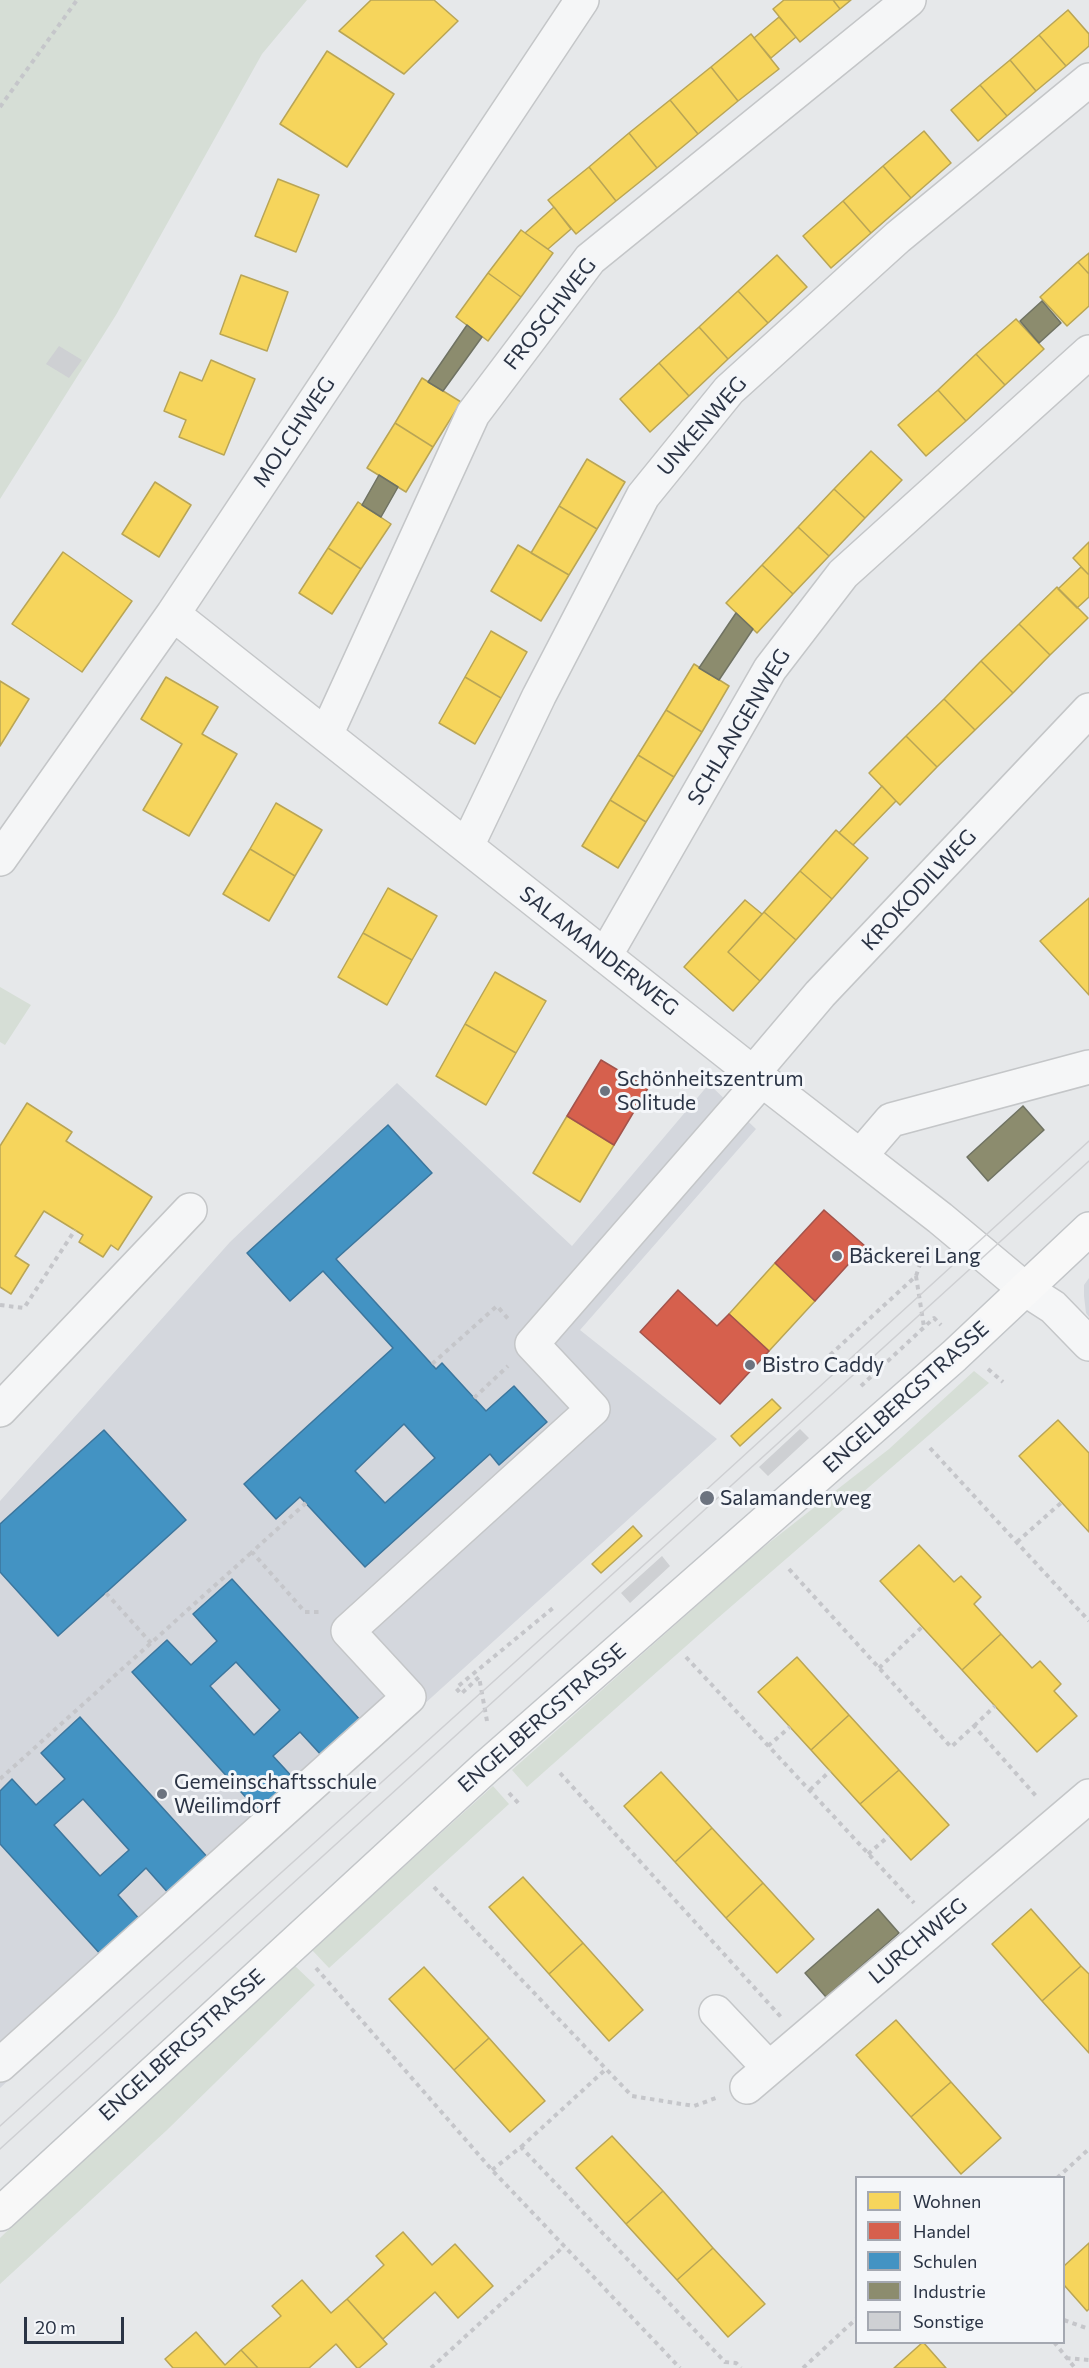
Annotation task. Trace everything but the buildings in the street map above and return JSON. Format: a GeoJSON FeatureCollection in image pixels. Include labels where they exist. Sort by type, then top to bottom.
{"type":"FeatureCollection","features":[{"type":"Feature","properties":{"kind":"main road","name":"ENGELBERGSTRASSE"},"geometry":{"type":"LineString","coordinates":[[0,2214],[494,1760],[964,1348],[1089,1228]]}},
{"type":"Feature","properties":{"kind":"street","name":"MOLCHWEG"},"geometry":{"type":"LineString","coordinates":[[0,859],[173,614],[582,0]]}},
{"type":"Feature","properties":{"kind":"street","name":"FROSCHWEG"},"geometry":{"type":"LineString","coordinates":[[326,735],[473,414],[590,259],[909,0]]}},
{"type":"Feature","properties":{"kind":"street","name":"UNKENWEG"},"geometry":{"type":"LineString","coordinates":[[466,846],[539,696],[643,496],[729,390],[898,237],[1089,80]]}},
{"type":"Feature","properties":{"kind":"street","name":"SCHLANGENWEG"},"geometry":{"type":"LineString","coordinates":[[605,956],[770,669],[843,574],[1089,352]]}},
{"type":"Feature","properties":{"kind":"street","name":"SALAMANDERWEG"},"geometry":{"type":"LineString","coordinates":[[173,614],[758,1077],[861,1155],[1025,1288],[1053,1307],[1089,1344]]}},
{"type":"Feature","properties":{"kind":"street","name":"KROKODILWEG"},"geometry":{"type":"LineString","coordinates":[[348,1631],[593,1409],[532,1344],[758,1077],[820,994],[1089,710]]}},
{"type":"Feature","properties":{"kind":"street"},"geometry":{"type":"LineString","coordinates":[[861,1155],[891,1120],[1089,1067]]}},
{"type":"Feature","properties":{"kind":"street"},"geometry":{"type":"LineString","coordinates":[[0,1410],[190,1210]]}},
{"type":"Feature","properties":{"kind":"street"},"geometry":{"type":"LineString","coordinates":[[0,2065],[409,1696],[348,1631]]}},
{"type":"Feature","properties":{"kind":"street","name":"LURCHWEG"},"geometry":{"type":"LineString","coordinates":[[758,2077],[1089,1796]]}},
{"type":"Feature","properties":{"kind":"street"},"geometry":{"type":"LineString","coordinates":[[716,2012],[758,2077]]}},
{"type":"Feature","properties":{"kind":"path"},"geometry":{"type":"LineString","coordinates":[[0,107],[76,0]]}},
{"type":"Feature","properties":{"kind":"path"},"geometry":{"type":"LineString","coordinates":[[0,1305],[24,1308],[75,1230]]}},
{"type":"Feature","properties":{"kind":"path"},"geometry":{"type":"LineString","coordinates":[[924,1328],[916,1276],[920,1264],[954,1230]]}},
{"type":"Feature","properties":{"kind":"path"},"geometry":{"type":"LineString","coordinates":[[830,1355],[916,1276]]}},
{"type":"Feature","properties":{"kind":"path"},"geometry":{"type":"LineString","coordinates":[[432,1364],[497,1306],[506,1316]]}},
{"type":"Feature","properties":{"kind":"path"},"geometry":{"type":"LineString","coordinates":[[930,1448],[1089,1621]]}},
{"type":"Feature","properties":{"kind":"path"},"geometry":{"type":"LineString","coordinates":[[1017,1542],[1062,1502]]}},
{"type":"Feature","properties":{"kind":"path"},"geometry":{"type":"LineString","coordinates":[[0,1779],[306,1503]]}},
{"type":"Feature","properties":{"kind":"path"},"geometry":{"type":"LineString","coordinates":[[252,1552],[304,1612],[331,1612],[348,1631]]}},
{"type":"Feature","properties":{"kind":"path"},"geometry":{"type":"LineString","coordinates":[[789,1569],[951,1747],[995,1706]]}},
{"type":"Feature","properties":{"kind":"path"},"geometry":{"type":"LineString","coordinates":[[106,1593],[151,1643]]}},
{"type":"Feature","properties":{"kind":"path"},"geometry":{"type":"LineString","coordinates":[[491,1717],[486,1722],[479,1677],[461,1694],[456,1688],[553,1608]]}},
{"type":"Feature","properties":{"kind":"path"},"geometry":{"type":"LineString","coordinates":[[879,1668],[922,1627]]}},
{"type":"Feature","properties":{"kind":"path"},"geometry":{"type":"LineString","coordinates":[[686,1657],[891,1879]]}},
{"type":"Feature","properties":{"kind":"path"},"geometry":{"type":"LineString","coordinates":[[974,1726],[1016,1773]]}},
{"type":"Feature","properties":{"kind":"path"},"geometry":{"type":"LineString","coordinates":[[768,1746],[789,1727]]}},
{"type":"Feature","properties":{"kind":"path"},"geometry":{"type":"LineString","coordinates":[[810,1790],[830,1771]]}},
{"type":"Feature","properties":{"kind":"path"},"geometry":{"type":"LineString","coordinates":[[560,1773],[801,2040]]}},
{"type":"Feature","properties":{"kind":"path"},"geometry":{"type":"LineString","coordinates":[[868,1854],[889,1836]]}},
{"type":"Feature","properties":{"kind":"path"},"geometry":{"type":"LineString","coordinates":[[434,1887],[632,2096],[694,2106],[758,2077]]}},
{"type":"Feature","properties":{"kind":"path"},"geometry":{"type":"LineString","coordinates":[[293,1944],[330,1983],[492,2170],[680,2368]]}},
{"type":"Feature","properties":{"kind":"path"},"geometry":{"type":"LineString","coordinates":[[492,2170],[521,2147],[606,2069]]}},
{"type":"Feature","properties":{"kind":"path"},"geometry":{"type":"LineString","coordinates":[[521,2147],[725,2362],[736,2363],[741,2368]]}},
{"type":"Feature","properties":{"kind":"path"},"geometry":{"type":"LineString","coordinates":[[1059,2176],[1089,2149]]}},
{"type":"Feature","properties":{"kind":"path"},"geometry":{"type":"LineString","coordinates":[[431,2368],[564,2247]]}},
{"type":"Feature","properties":{"kind":"path"},"geometry":{"type":"LineString","coordinates":[[803,2368],[855,2320]]}},
{"type":"Feature","properties":{"kind":"path"},"geometry":{"type":"LineString","coordinates":[[1065,2320],[1089,2329]]}},
{"type":"Feature","properties":{"kind":"path"},"geometry":{"type":"LineString","coordinates":[[1055,2344],[1075,2368]]}},
{"type":"Feature","properties":{"kind":"path"},"geometry":{"type":"LineString","coordinates":[[1066,2358],[1089,2360]]}},
{"type":"Feature","properties":{"kind":"shaded area"},"geometry":{"type":"Polygon","coordinates":[[[0,0],[307,0],[262,54],[116,315],[0,499],[0,0]]]}},
{"type":"Feature","properties":{"kind":"shaded area"},"geometry":{"type":"Polygon","coordinates":[[[0,987],[31,1005],[5,1045],[0,1042],[0,987]]]}},
{"type":"Feature","properties":{"kind":"shaded area","name":"Gemeinschaftsschule Weilimdorf"},"geometry":{"type":"Polygon","coordinates":[[[397,1083],[572,1246],[709,1084],[756,1129],[580,1330],[717,1439],[0,2088],[0,1501],[230,1242],[397,1083]]]}},
{"type":"Feature","properties":{"kind":"shaded area"},"geometry":{"type":"Polygon","coordinates":[[[1089,1278],[1089,1317],[1086,1313],[1084,1285],[1089,1278]]]}},
{"type":"Feature","properties":{"kind":"shaded area"},"geometry":{"type":"Polygon","coordinates":[[[974,1371],[989,1383],[527,1787],[512,1770],[756,1553],[889,1449],[974,1371]]]}},
{"type":"Feature","properties":{"kind":"shaded area"},"geometry":{"type":"Polygon","coordinates":[[[493,1786],[509,1804],[329,1968],[312,1950],[493,1786]]]}},
{"type":"Feature","properties":{"kind":"shaded area"},"geometry":{"type":"Polygon","coordinates":[[[295,1966],[315,1985],[167,2130],[0,2284],[0,2238],[45,2194],[295,1966]]]}},
{"type":"Feature","properties":{"kind":"tram line"},"geometry":{"type":"LineString","coordinates":[[0,2126],[716,1481],[1089,1141]]}},
{"type":"Feature","properties":{"kind":"tram line"},"geometry":{"type":"LineString","coordinates":[[0,2149],[1089,1161]]}},
{"type":"Feature","properties":{"kind":"place","name":"Schönheitszentrum Solitude"},"geometry":{"type":"Point","coordinates":[605,1091]}},
{"type":"Feature","properties":{"kind":"place","name":"Bäckerei Lang"},"geometry":{"type":"Point","coordinates":[837,1256]}},
{"type":"Feature","properties":{"kind":"place","name":"Bistro Caddy"},"geometry":{"type":"Point","coordinates":[750,1365]}},
{"type":"Feature","properties":{"kind":"place","name":"Salamanderweg"},"geometry":{"type":"Point","coordinates":[707,1498]}},
{"type":"Feature","properties":{"kind":"place","name":"Gemeinschaftsschule Weilimdorf"},"geometry":{"type":"Point","coordinates":[162,1794]}}]}
